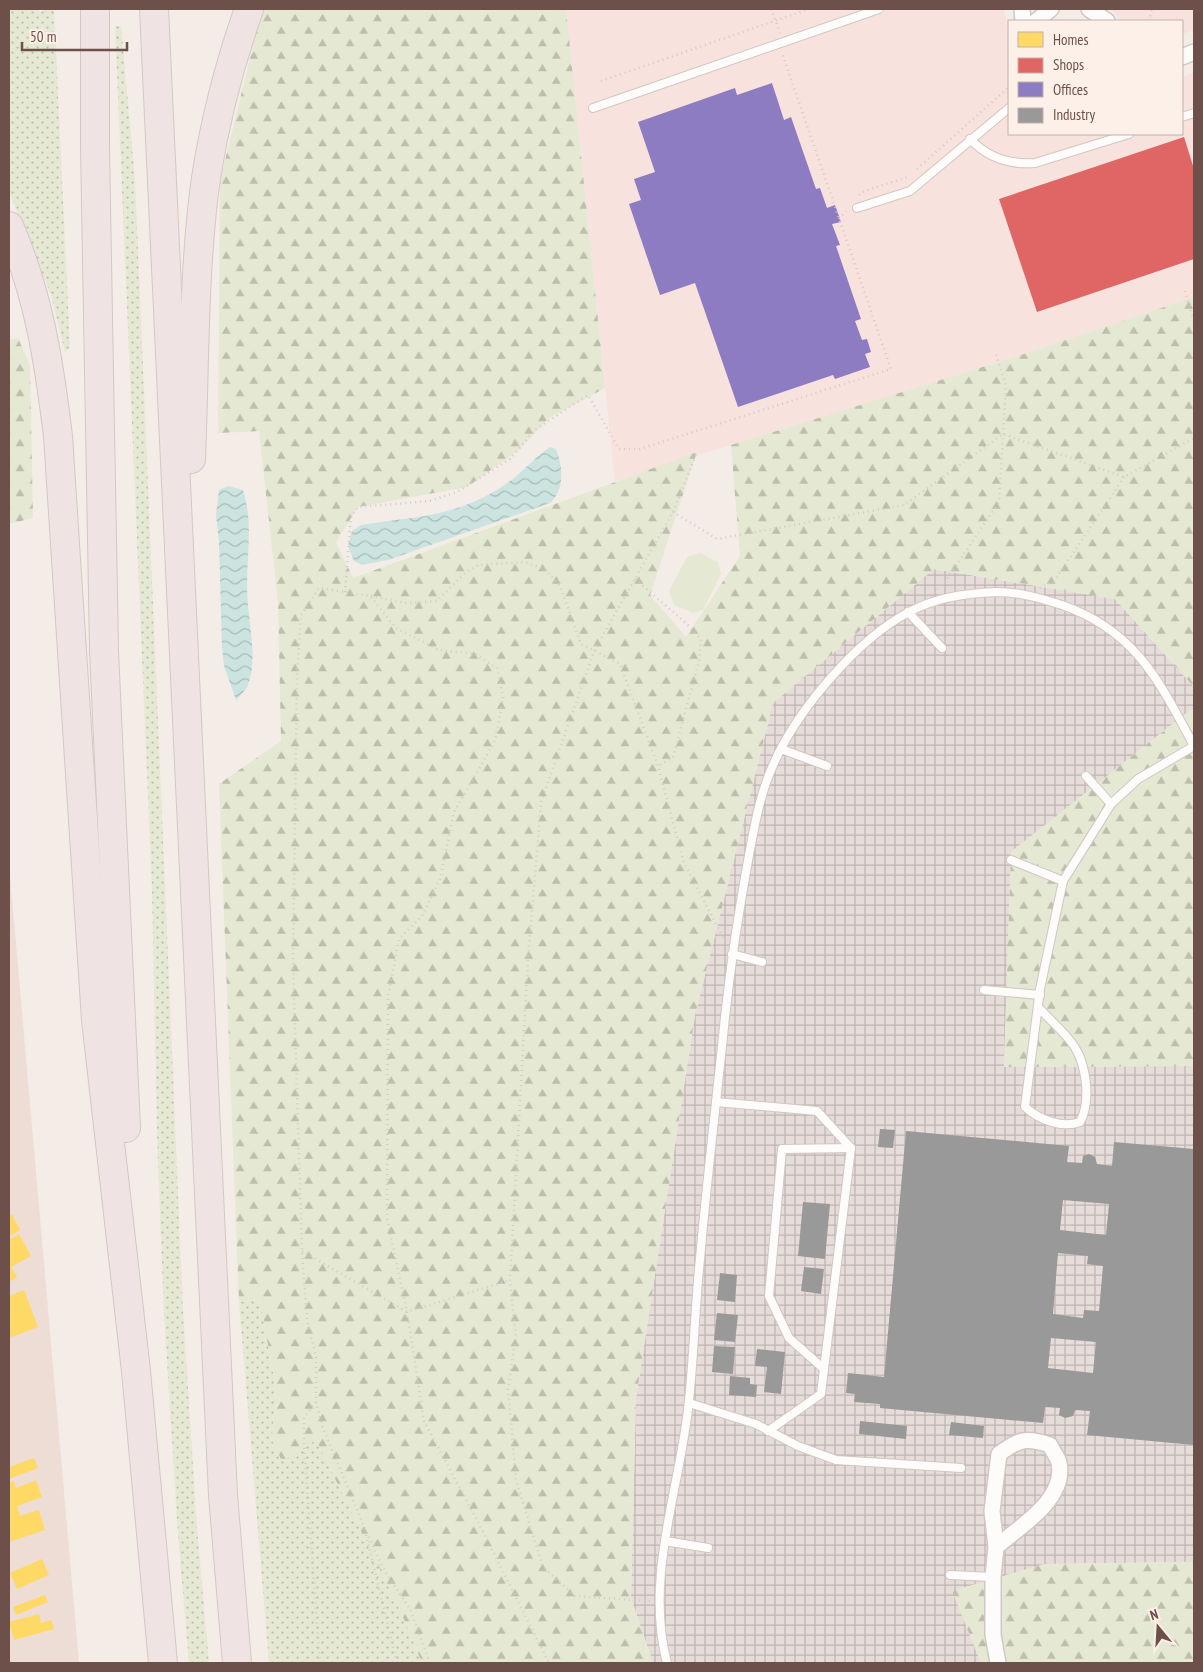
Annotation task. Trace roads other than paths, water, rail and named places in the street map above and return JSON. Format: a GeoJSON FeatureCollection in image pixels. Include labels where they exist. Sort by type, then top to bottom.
{"type":"FeatureCollection","features":[{"type":"Feature","properties":{"kind":"highway"},"geometry":{"type":"LineString","coordinates":[[83,9],[95,148]]}},
{"type":"Feature","properties":{"kind":"highway"},"geometry":{"type":"LineString","coordinates":[[95,9],[95,148],[104,651],[136,1371]]}},
{"type":"Feature","properties":{"kind":"highway"},"geometry":{"type":"LineString","coordinates":[[148,9],[158,106]]}},
{"type":"Feature","properties":{"kind":"highway"},"geometry":{"type":"LineString","coordinates":[[154,9],[222,1495],[237,1663]]}},
{"type":"Feature","properties":{"kind":"highway"},"geometry":{"type":"LineString","coordinates":[[184,637],[199,270],[206,178],[232,58],[249,9]]}},
{"type":"Feature","properties":{"kind":"highway"},"geometry":{"type":"LineString","coordinates":[[9,226],[28,276],[49,358],[58,436],[96,1020],[136,1371],[163,1663]]}},
{"type":"Feature","properties":{"kind":"street"},"geometry":{"type":"LineString","coordinates":[[1037,20],[1051,9]]}},
{"type":"Feature","properties":{"kind":"street"},"geometry":{"type":"LineString","coordinates":[[1090,9],[1106,20]]}},
{"type":"Feature","properties":{"kind":"street"},"geometry":{"type":"LineString","coordinates":[[995,1662],[993,1577],[996,1547],[992,1510],[999,1454],[1015,1442],[1033,1439],[1050,1446],[1059,1462],[1059,1481],[1053,1495],[996,1547]]}},
{"type":"Feature","properties":{"kind":"lane"},"geometry":{"type":"LineString","coordinates":[[593,108],[879,9]]}},
{"type":"Feature","properties":{"kind":"lane"},"geometry":{"type":"LineString","coordinates":[[854,206],[910,191],[1007,108]]}},
{"type":"Feature","properties":{"kind":"lane"},"geometry":{"type":"LineString","coordinates":[[970,139],[979,148],[996,158],[1023,164],[1035,163],[1126,135]]}},
{"type":"Feature","properties":{"kind":"lane"},"geometry":{"type":"LineString","coordinates":[[667,1663],[659,1600],[665,1540],[689,1403],[699,1262],[732,954],[760,800],[781,749],[808,706],[855,651],[908,612],[956,595],[1004,592],[1027,595],[1085,614],[1124,639],[1146,665],[1168,697],[1194,746],[1138,780],[1111,804],[1063,881],[1040,995],[1038,1007],[1025,1107],[1039,1118],[1058,1123],[1075,1124],[1080,1122],[1083,1117],[1087,1093],[1084,1064],[1074,1044],[1038,1007]]}},
{"type":"Feature","properties":{"kind":"lane"},"geometry":{"type":"LineString","coordinates":[[908,612],[942,648]]}},
{"type":"Feature","properties":{"kind":"lane"},"geometry":{"type":"LineString","coordinates":[[781,749],[827,766]]}},
{"type":"Feature","properties":{"kind":"lane"},"geometry":{"type":"LineString","coordinates":[[1086,776],[1111,804]]}},
{"type":"Feature","properties":{"kind":"lane"},"geometry":{"type":"LineString","coordinates":[[1011,860],[1063,881]]}},
{"type":"Feature","properties":{"kind":"lane"},"geometry":{"type":"LineString","coordinates":[[732,954],[762,962]]}},
{"type":"Feature","properties":{"kind":"lane"},"geometry":{"type":"LineString","coordinates":[[984,990],[1040,995]]}},
{"type":"Feature","properties":{"kind":"lane"},"geometry":{"type":"LineString","coordinates":[[716,1102],[817,1111],[851,1148],[820,1394],[768,1431]]}},
{"type":"Feature","properties":{"kind":"lane"},"geometry":{"type":"LineString","coordinates":[[824,1369],[789,1338],[769,1296],[782,1150],[851,1148]]}},
{"type":"Feature","properties":{"kind":"lane"},"geometry":{"type":"LineString","coordinates":[[689,1403],[756,1424],[798,1446],[836,1460],[960,1468]]}},
{"type":"Feature","properties":{"kind":"lane"},"geometry":{"type":"LineString","coordinates":[[665,1540],[708,1548]]}},
{"type":"Feature","properties":{"kind":"lane"},"geometry":{"type":"LineString","coordinates":[[950,1575],[993,1577]]}},
{"type":"Feature","properties":{"kind":"water"},"geometry":{"type":"Polygon","coordinates":[[[550,447],[556,449],[560,463],[561,478],[555,498],[550,503],[388,560],[362,565],[354,561],[348,546],[352,531],[361,525],[435,514],[470,503],[506,484],[550,447]]]}},
{"type":"Feature","properties":{"kind":"water"},"geometry":{"type":"Polygon","coordinates":[[[228,486],[243,490],[249,533],[247,591],[252,666],[248,685],[236,700],[224,666],[219,541],[216,515],[219,490],[228,486]]]}}]}
